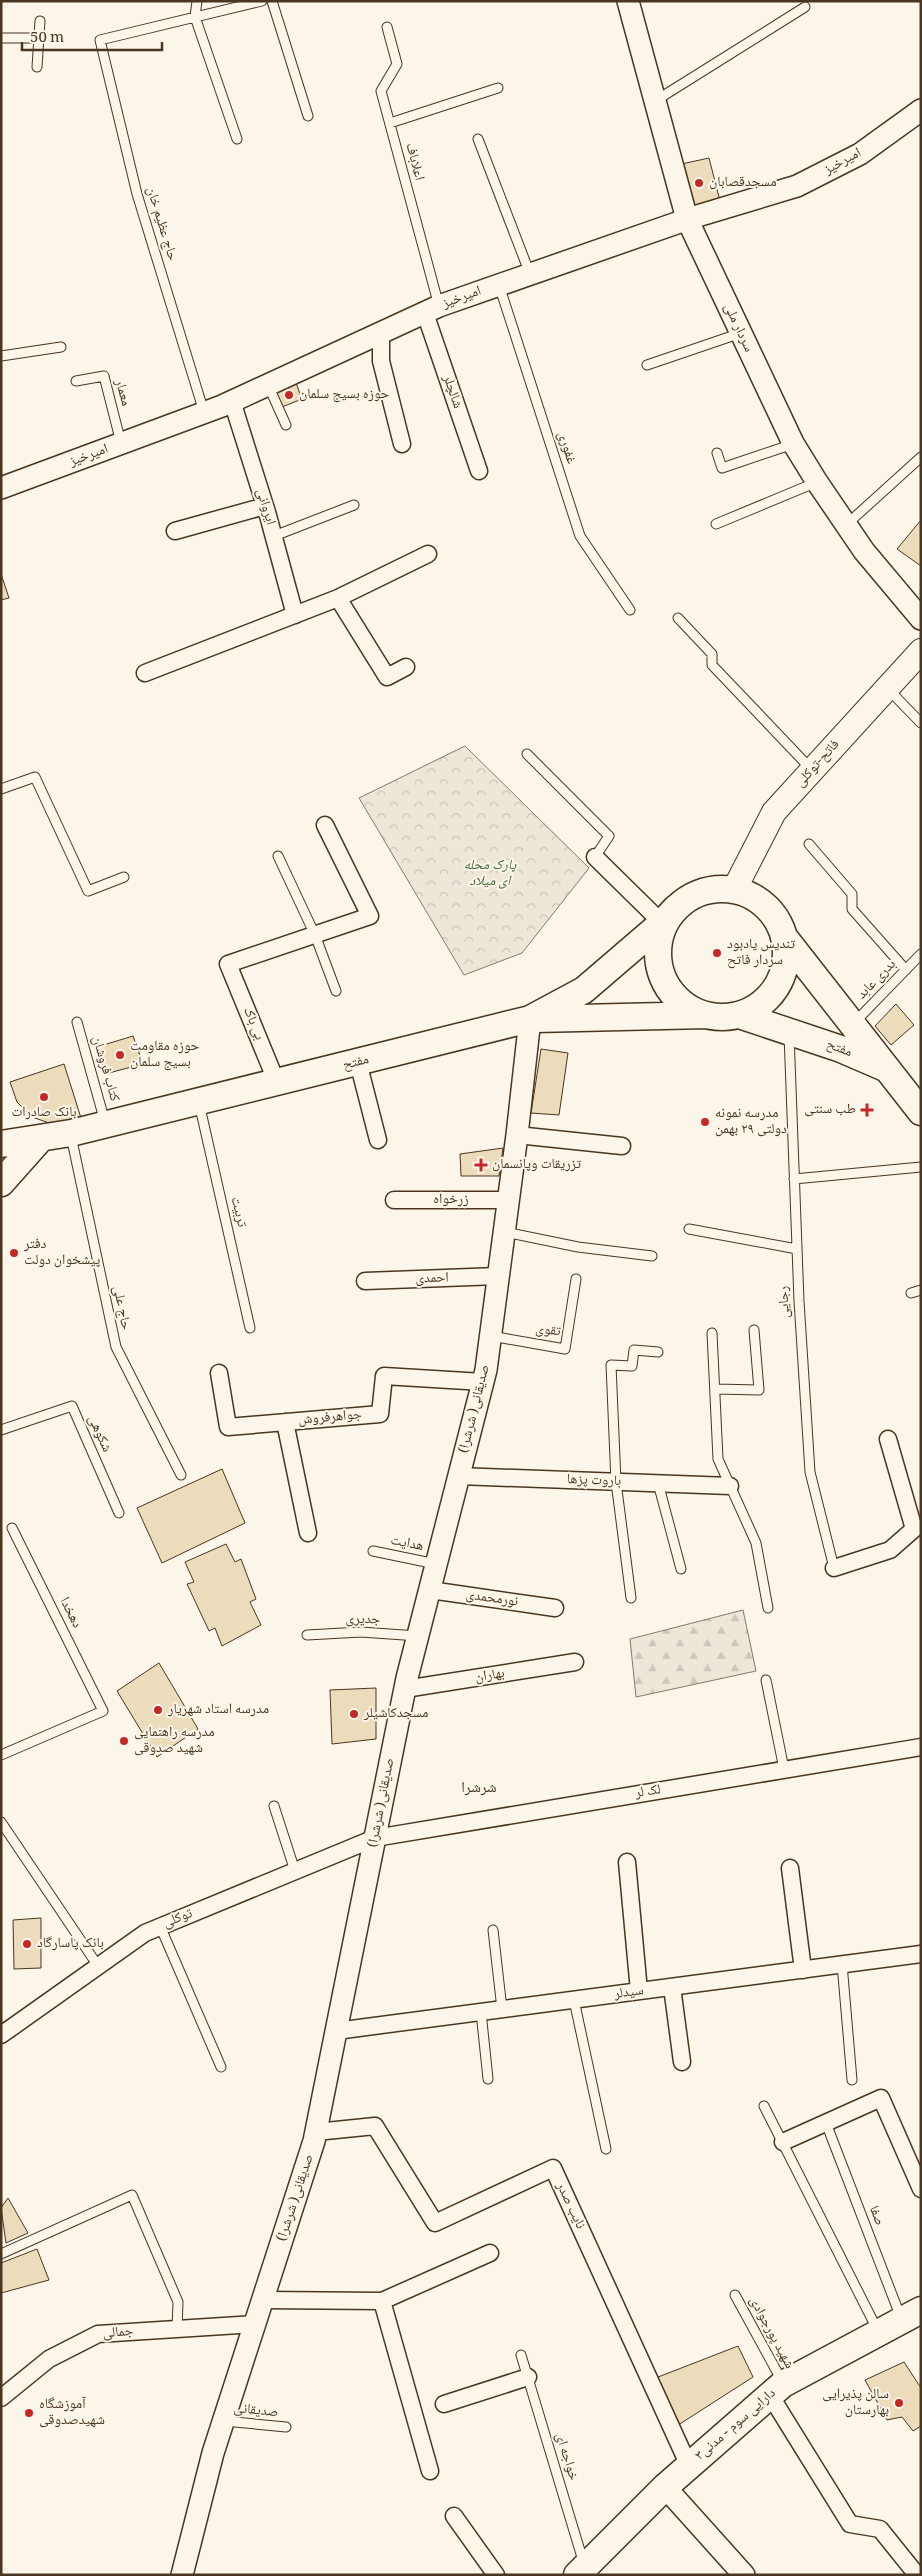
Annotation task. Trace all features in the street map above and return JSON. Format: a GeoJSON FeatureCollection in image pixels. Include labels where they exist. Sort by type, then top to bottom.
{"type":"FeatureCollection","features":[{"type":"Feature","properties":{"kind":"main road","name":"فاتح-توکلی"},"geometry":{"type":"LineString","coordinates":[[734,890],[774,812],[921,651]]}},
{"type":"Feature","properties":{"kind":"main road"},"geometry":{"type":"LineString","coordinates":[[706,1015],[686,1006],[670,990],[660,970],[658,948],[663,926],[669,915],[693,896],[713,889],[734,890],[751,896],[765,906],[777,920],[784,937],[888,1069]]}},
{"type":"Feature","properties":{"kind":"main road","name":"مفتح"},"geometry":{"type":"LineString","coordinates":[[1,1144],[71,1133],[199,1103],[530,1019],[584,990],[669,915]]}},
{"type":"Feature","properties":{"kind":"main road"},"geometry":{"type":"LineString","coordinates":[[530,1019],[706,1015],[722,1017],[739,1015],[757,1007],[772,993],[782,976],[786,956],[784,937]]}},
{"type":"Feature","properties":{"kind":"main road","name":"مفتح"},"geometry":{"type":"LineString","coordinates":[[739,1015],[842,1049],[888,1069],[921,1112]]}},
{"type":"Feature","properties":{"kind":"main road"},"geometry":{"type":"LineString","coordinates":[[1,1183],[41,1138]]}},
{"type":"Feature","properties":{"kind":"main road","name":"دارایی سوم - مدنی۳"},"geometry":{"type":"LineString","coordinates":[[581,2570],[665,2487],[776,2390],[911,2314]]}},
{"type":"Feature","properties":{"kind":"street","name":"سردار ملی"},"geometry":{"type":"LineString","coordinates":[[628,1],[687,219],[741,333],[794,444],[817,482],[864,551],[921,619]]}},
{"type":"Feature","properties":{"kind":"street","name":"امیرخیز"},"geometry":{"type":"LineString","coordinates":[[1,488],[204,413],[432,310],[687,219],[797,186],[860,154],[921,110]]}},
{"type":"Feature","properties":{"kind":"street","name":"شالچلر"},"geometry":{"type":"LineString","coordinates":[[432,310],[479,471]]}},
{"type":"Feature","properties":{"kind":"street"},"geometry":{"type":"LineString","coordinates":[[380,333],[381,362],[402,444]]}},
{"type":"Feature","properties":{"kind":"street","name":"ایروانی"},"geometry":{"type":"LineString","coordinates":[[232,401],[274,536],[295,615]]}},
{"type":"Feature","properties":{"kind":"street"},"geometry":{"type":"LineString","coordinates":[[175,531],[265,506]]}},
{"type":"Feature","properties":{"kind":"street"},"geometry":{"type":"LineString","coordinates":[[145,673],[338,598],[428,554]]}},
{"type":"Feature","properties":{"kind":"street"},"geometry":{"type":"LineString","coordinates":[[338,598],[387,678],[406,667]]}},
{"type":"Feature","properties":{"kind":"street"},"geometry":{"type":"LineString","coordinates":[[315,935],[370,916],[325,825]]}},
{"type":"Feature","properties":{"kind":"street"},"geometry":{"type":"LineString","coordinates":[[595,857],[669,915]]}},
{"type":"Feature","properties":{"kind":"street","name":"بی باک"},"geometry":{"type":"LineString","coordinates":[[277,1083],[228,964],[315,935]]}},
{"type":"Feature","properties":{"kind":"street","name":"(شرشرا )صدیقانی"},"geometry":{"type":"LineString","coordinates":[[182,2575],[224,2421],[316,2132],[405,1689],[483,1382],[509,1200],[530,1019]]}},
{"type":"Feature","properties":{"kind":"street"},"geometry":{"type":"LineString","coordinates":[[358,1062],[378,1140]]}},
{"type":"Feature","properties":{"kind":"street"},"geometry":{"type":"LineString","coordinates":[[517,1134],[622,1146]]}},
{"type":"Feature","properties":{"kind":"street","name":"زرخواه"},"geometry":{"type":"LineString","coordinates":[[394,1200],[509,1200]]}},
{"type":"Feature","properties":{"kind":"street","name":"احمدی"},"geometry":{"type":"LineString","coordinates":[[365,1281],[498,1276]]}},
{"type":"Feature","properties":{"kind":"street","name":"جواهرفروش"},"geometry":{"type":"LineString","coordinates":[[219,1373],[228,1427],[380,1414],[384,1376],[483,1382]]}},
{"type":"Feature","properties":{"kind":"street"},"geometry":{"type":"LineString","coordinates":[[285,1422],[308,1533]]}},
{"type":"Feature","properties":{"kind":"street"},"geometry":{"type":"LineString","coordinates":[[834,1568],[890,1550],[914,1529],[888,1439]]}},
{"type":"Feature","properties":{"kind":"street","name":"باروت پزها"},"geometry":{"type":"LineString","coordinates":[[459,1476],[730,1486]]}},
{"type":"Feature","properties":{"kind":"street","name":"نورمحمدی"},"geometry":{"type":"LineString","coordinates":[[430,1590],[555,1608]]}},
{"type":"Feature","properties":{"kind":"street","name":"بهاران"},"geometry":{"type":"LineString","coordinates":[[405,1689],[575,1662]]}},
{"type":"Feature","properties":{"kind":"street","name":"لک لر"},"geometry":{"type":"LineString","coordinates":[[375,1838],[921,1746]]}},
{"type":"Feature","properties":{"kind":"street","name":"توکلی"},"geometry":{"type":"LineString","coordinates":[[1,2035],[145,1933],[375,1838]]}},
{"type":"Feature","properties":{"kind":"street"},"geometry":{"type":"LineString","coordinates":[[627,1862],[639,1991]]}},
{"type":"Feature","properties":{"kind":"street"},"geometry":{"type":"LineString","coordinates":[[790,1868],[803,1970]]}},
{"type":"Feature","properties":{"kind":"street","name":"سیدلر"},"geometry":{"type":"LineString","coordinates":[[336,2031],[921,1954]]}},
{"type":"Feature","properties":{"kind":"street"},"geometry":{"type":"LineString","coordinates":[[672,1987],[682,2062]]}},
{"type":"Feature","properties":{"kind":"street"},"geometry":{"type":"LineString","coordinates":[[782,2142],[881,2098],[921,2189]]}},
{"type":"Feature","properties":{"kind":"street","name":"نایب صدر"},"geometry":{"type":"LineString","coordinates":[[316,2132],[375,2126],[435,2224],[552,2168],[689,2466]]}},
{"type":"Feature","properties":{"kind":"street"},"geometry":{"type":"LineString","coordinates":[[263,2300],[382,2301],[490,2253]]}},
{"type":"Feature","properties":{"kind":"street"},"geometry":{"type":"LineString","coordinates":[[382,2301],[430,2471]]}},
{"type":"Feature","properties":{"kind":"street","name":"جمالی"},"geometry":{"type":"LineString","coordinates":[[1,2398],[49,2359],[98,2334],[255,2324]]}},
{"type":"Feature","properties":{"kind":"street"},"geometry":{"type":"LineString","coordinates":[[444,2404],[528,2377]]}},
{"type":"Feature","properties":{"kind":"street"},"geometry":{"type":"LineString","coordinates":[[776,2390],[850,2524],[880,2529],[917,2575]]}},
{"type":"Feature","properties":{"kind":"street"},"geometry":{"type":"LineString","coordinates":[[665,2487],[744,2575]]}},
{"type":"Feature","properties":{"kind":"street"},"geometry":{"type":"LineString","coordinates":[[454,2516],[496,2575]]}},
{"type":"Feature","properties":{"kind":"lane"},"geometry":{"type":"LineString","coordinates":[[198,1],[195,17],[237,139]]}},
{"type":"Feature","properties":{"kind":"lane"},"geometry":{"type":"LineString","coordinates":[[195,17],[262,1]]}},
{"type":"Feature","properties":{"kind":"lane"},"geometry":{"type":"LineString","coordinates":[[272,1],[308,116]]}},
{"type":"Feature","properties":{"kind":"lane"},"geometry":{"type":"LineString","coordinates":[[655,101],[805,7]]}},
{"type":"Feature","properties":{"kind":"lane","name":"حاج عظیم خان"},"geometry":{"type":"LineString","coordinates":[[195,17],[100,40],[137,194],[204,413]]}},
{"type":"Feature","properties":{"kind":"lane"},"geometry":{"type":"LineString","coordinates":[[37,67],[40,21]]}},
{"type":"Feature","properties":{"kind":"lane","name":"اعلاباف"},"geometry":{"type":"LineString","coordinates":[[388,28],[397,64],[381,92],[390,123],[432,310]]}},
{"type":"Feature","properties":{"kind":"lane"},"geometry":{"type":"LineString","coordinates":[[1,38],[39,38]]}},
{"type":"Feature","properties":{"kind":"lane"},"geometry":{"type":"LineString","coordinates":[[390,123],[498,88]]}},
{"type":"Feature","properties":{"kind":"lane"},"geometry":{"type":"LineString","coordinates":[[478,139],[530,274]]}},
{"type":"Feature","properties":{"kind":"lane","name":"غفوری"},"geometry":{"type":"LineString","coordinates":[[499,285],[580,536],[630,610]]}},
{"type":"Feature","properties":{"kind":"lane"},"geometry":{"type":"LineString","coordinates":[[647,365],[741,333]]}},
{"type":"Feature","properties":{"kind":"lane"},"geometry":{"type":"LineString","coordinates":[[1,356],[61,347]]}},
{"type":"Feature","properties":{"kind":"lane","name":"معمار"},"geometry":{"type":"LineString","coordinates":[[76,381],[104,376],[122,444]]}},
{"type":"Feature","properties":{"kind":"lane"},"geometry":{"type":"LineString","coordinates":[[268,385],[286,425]]}},
{"type":"Feature","properties":{"kind":"lane"},"geometry":{"type":"LineString","coordinates":[[717,453],[722,468],[794,444]]}},
{"type":"Feature","properties":{"kind":"lane"},"geometry":{"type":"LineString","coordinates":[[846,525],[921,457]]}},
{"type":"Feature","properties":{"kind":"lane"},"geometry":{"type":"LineString","coordinates":[[716,524],[817,482]]}},
{"type":"Feature","properties":{"kind":"lane"},"geometry":{"type":"LineString","coordinates":[[274,536],[354,505]]}},
{"type":"Feature","properties":{"kind":"lane"},"geometry":{"type":"LineString","coordinates":[[678,618],[712,654],[712,665],[812,770]]}},
{"type":"Feature","properties":{"kind":"lane"},"geometry":{"type":"LineString","coordinates":[[887,688],[921,723]]}},
{"type":"Feature","properties":{"kind":"lane"},"geometry":{"type":"LineString","coordinates":[[527,754],[609,836],[595,857]]}},
{"type":"Feature","properties":{"kind":"lane"},"geometry":{"type":"LineString","coordinates":[[1,790],[36,777],[88,891],[124,877]]}},
{"type":"Feature","properties":{"kind":"lane"},"geometry":{"type":"LineString","coordinates":[[809,844],[852,894],[852,909],[906,970]]}},
{"type":"Feature","properties":{"kind":"lane"},"geometry":{"type":"LineString","coordinates":[[278,856],[315,935],[336,991]]}},
{"type":"Feature","properties":{"kind":"lane","name":"بدری عابد"},"geometry":{"type":"LineString","coordinates":[[852,1024],[921,954]]}},
{"type":"Feature","properties":{"kind":"lane","name":"کتاب فروشان"},"geometry":{"type":"LineString","coordinates":[[77,1022],[106,1124]]}},
{"type":"Feature","properties":{"kind":"lane","name":"رجایی"},"geometry":{"type":"LineString","coordinates":[[789,1032],[797,1249],[810,1472],[834,1568]]}},
{"type":"Feature","properties":{"kind":"lane","name":"تربیت"},"geometry":{"type":"LineString","coordinates":[[199,1103],[250,1328]]}},
{"type":"Feature","properties":{"kind":"lane","name":"حاج علی"},"geometry":{"type":"LineString","coordinates":[[71,1133],[116,1347],[181,1475]]}},
{"type":"Feature","properties":{"kind":"lane"},"geometry":{"type":"LineString","coordinates":[[794,1179],[921,1167]]}},
{"type":"Feature","properties":{"kind":"lane"},"geometry":{"type":"LineString","coordinates":[[689,1229],[797,1249]]}},
{"type":"Feature","properties":{"kind":"lane"},"geometry":{"type":"LineString","coordinates":[[504,1232],[578,1247],[652,1256]]}},
{"type":"Feature","properties":{"kind":"lane","name":"تقوی"},"geometry":{"type":"LineString","coordinates":[[490,1336],[565,1349],[576,1279]]}},
{"type":"Feature","properties":{"kind":"lane"},"geometry":{"type":"LineString","coordinates":[[911,1293],[921,1290]]}},
{"type":"Feature","properties":{"kind":"lane"},"geometry":{"type":"LineString","coordinates":[[716,1389],[759,1390],[754,1330]]}},
{"type":"Feature","properties":{"kind":"lane"},"geometry":{"type":"LineString","coordinates":[[712,1333],[718,1459],[756,1544],[768,1608]]}},
{"type":"Feature","properties":{"kind":"lane"},"geometry":{"type":"LineString","coordinates":[[631,1598],[616,1482],[611,1365],[632,1366],[634,1350],[658,1352]]}},
{"type":"Feature","properties":{"kind":"lane","name":"شکوهی"},"geometry":{"type":"LineString","coordinates":[[1,1430],[72,1406],[119,1513]]}},
{"type":"Feature","properties":{"kind":"lane"},"geometry":{"type":"LineString","coordinates":[[658,1483],[681,1569]]}},
{"type":"Feature","properties":{"kind":"lane","name":"دهخدا"},"geometry":{"type":"LineString","coordinates":[[1,1755],[103,1711],[12,1528]]}},
{"type":"Feature","properties":{"kind":"lane","name":"هدایت"},"geometry":{"type":"LineString","coordinates":[[373,1551],[436,1564]]}},
{"type":"Feature","properties":{"kind":"lane","name":"جدیری"},"geometry":{"type":"LineString","coordinates":[[307,1635],[361,1632],[418,1636]]}},
{"type":"Feature","properties":{"kind":"lane"},"geometry":{"type":"LineString","coordinates":[[766,1680],[784,1769]]}},
{"type":"Feature","properties":{"kind":"lane"},"geometry":{"type":"LineString","coordinates":[[274,1806],[295,1871]]}},
{"type":"Feature","properties":{"kind":"lane"},"geometry":{"type":"LineString","coordinates":[[1,1822],[98,1966]]}},
{"type":"Feature","properties":{"kind":"lane"},"geometry":{"type":"LineString","coordinates":[[160,1926],[222,2067]]}},
{"type":"Feature","properties":{"kind":"lane"},"geometry":{"type":"LineString","coordinates":[[493,1930],[502,2009]]}},
{"type":"Feature","properties":{"kind":"lane"},"geometry":{"type":"LineString","coordinates":[[842,1964],[852,2080]]}},
{"type":"Feature","properties":{"kind":"lane"},"geometry":{"type":"LineString","coordinates":[[574,2000],[606,2150]]}},
{"type":"Feature","properties":{"kind":"lane"},"geometry":{"type":"LineString","coordinates":[[482,2012],[488,2079]]}},
{"type":"Feature","properties":{"kind":"lane"},"geometry":{"type":"LineString","coordinates":[[764,2106],[878,2331]]}},
{"type":"Feature","properties":{"kind":"lane","name":"صفا"},"geometry":{"type":"LineString","coordinates":[[826,2122],[911,2314]]}},
{"type":"Feature","properties":{"kind":"lane"},"geometry":{"type":"LineString","coordinates":[[1,2254],[132,2195],[178,2302],[177,2329]]}},
{"type":"Feature","properties":{"kind":"lane","name":"شهید پورجوادی"},"geometry":{"type":"LineString","coordinates":[[735,2294],[776,2390]]}},
{"type":"Feature","properties":{"kind":"lane","name":"خواجه‌ ای"},"geometry":{"type":"LineString","coordinates":[[521,2355],[581,2570]]}},
{"type":"Feature","properties":{"kind":"lane","name":"صدیقانی"},"geometry":{"type":"LineString","coordinates":[[224,2421],[286,2427]]}},
{"type":"Feature","properties":{"kind":"green space","name":"پارک محله ای میلاد"},"geometry":{"type":"Polygon","coordinates":[[[465,746],[589,868],[522,953],[464,975],[359,798],[465,746]]]}},
{"type":"Feature","properties":{"kind":"green space"},"geometry":{"type":"Polygon","coordinates":[[[743,1610],[756,1671],[636,1697],[630,1639],[743,1610]]]}},
{"type":"Feature","properties":{"kind":"building","name":"مسجدقصابان"},"geometry":{"type":"Polygon","coordinates":[[[709,158],[720,201],[689,207],[677,165],[709,158]]]}},
{"type":"Feature","properties":{"kind":"building","name":"حوزه بسیج سلمان"},"geometry":{"type":"Polygon","coordinates":[[[296,383],[302,399],[282,407],[275,392],[296,383]]]}},
{"type":"Feature","properties":{"kind":"building"},"geometry":{"type":"Polygon","coordinates":[[[921,520],[921,566],[897,549],[921,520]]]}},
{"type":"Feature","properties":{"kind":"building"},"geometry":{"type":"Polygon","coordinates":[[[1,574],[9,598],[1,600],[1,574]]]}},
{"type":"Feature","properties":{"kind":"building"},"geometry":{"type":"Polygon","coordinates":[[[896,1004],[914,1025],[891,1045],[875,1026],[896,1004]]]}},
{"type":"Feature","properties":{"kind":"building","name":"حوزه مقاومت بسیج سلمان"},"geometry":{"type":"Polygon","coordinates":[[[133,1036],[143,1064],[105,1074],[97,1047],[133,1036]]]}},
{"type":"Feature","properties":{"kind":"building"},"geometry":{"type":"Polygon","coordinates":[[[541,1049],[568,1053],[559,1115],[531,1113],[541,1049]]]}},
{"type":"Feature","properties":{"kind":"building","name":"بانک صادرات"},"geometry":{"type":"Polygon","coordinates":[[[64,1064],[81,1118],[52,1124],[32,1117],[17,1102],[10,1082],[64,1064]]]}},
{"type":"Feature","properties":{"kind":"building","name":"تزریقات وپانسمان"},"geometry":{"type":"Polygon","coordinates":[[[503,1148],[499,1176],[461,1176],[460,1154],[503,1148]]]}},
{"type":"Feature","properties":{"kind":"building"},"geometry":{"type":"Polygon","coordinates":[[[222,1469],[245,1523],[162,1563],[137,1508],[222,1469]]]}},
{"type":"Feature","properties":{"kind":"building"},"geometry":{"type":"Polygon","coordinates":[[[226,1544],[235,1562],[241,1559],[256,1599],[250,1602],[261,1625],[222,1646],[215,1628],[209,1631],[187,1584],[194,1582],[185,1562],[226,1544]]]}},
{"type":"Feature","properties":{"kind":"building","name":"مدرسه استاد شهریار"},"geometry":{"type":"Polygon","coordinates":[[[159,1663],[198,1729],[157,1757],[117,1691],[159,1663]]]}},
{"type":"Feature","properties":{"kind":"building","name":"مسجدکاشیلر"},"geometry":{"type":"Polygon","coordinates":[[[376,1688],[376,1739],[332,1744],[330,1690],[376,1688]]]}},
{"type":"Feature","properties":{"kind":"building","name":"بانک پاسارگاد"},"geometry":{"type":"Polygon","coordinates":[[[41,1918],[41,1968],[14,1969],[13,1920],[41,1918]]]}},
{"type":"Feature","properties":{"kind":"building"},"geometry":{"type":"Polygon","coordinates":[[[8,2198],[28,2233],[6,2243],[1,2208],[8,2198]]]}},
{"type":"Feature","properties":{"kind":"building"},"geometry":{"type":"Polygon","coordinates":[[[37,2249],[49,2280],[1,2293],[1,2263],[37,2249]]]}},
{"type":"Feature","properties":{"kind":"building"},"geometry":{"type":"Polygon","coordinates":[[[738,2346],[753,2377],[672,2429],[653,2379],[738,2346]]]}},
{"type":"Feature","properties":{"kind":"building","name":"سالن پذیرایی بهارستان"},"geometry":{"type":"Polygon","coordinates":[[[904,2362],[921,2388],[921,2426],[913,2431],[902,2417],[887,2420],[865,2380],[904,2362]]]}},
{"type":"Feature","properties":{"kind":"place","name":"مسجدقصابان"},"geometry":{"type":"Point","coordinates":[699,183]}},
{"type":"Feature","properties":{"kind":"place","name":"حوزه بسیج سلمان"},"geometry":{"type":"Point","coordinates":[289,395]}},
{"type":"Feature","properties":{"kind":"place","name":"تندیس یادبود سردار فاتح"},"geometry":{"type":"Point","coordinates":[717,953]}},
{"type":"Feature","properties":{"kind":"place","name":"حوزه مقاومت بسیج سلمان"},"geometry":{"type":"Point","coordinates":[120,1055]}},
{"type":"Feature","properties":{"kind":"place","name":"بانک صادرات"},"geometry":{"type":"Point","coordinates":[44,1097]}},
{"type":"Feature","properties":{"kind":"place","name":"طب سنتی"},"geometry":{"type":"Point","coordinates":[867,1110]}},
{"type":"Feature","properties":{"kind":"place","name":"مدرسه نمونه دولتی ۲۹ بهمن"},"geometry":{"type":"Point","coordinates":[705,1122]}},
{"type":"Feature","properties":{"kind":"place","name":"تزریقات وپانسمان"},"geometry":{"type":"Point","coordinates":[481,1165]}},
{"type":"Feature","properties":{"kind":"place","name":"دفتر پیشخوان دولت"},"geometry":{"type":"Point","coordinates":[14,1253]}},
{"type":"Feature","properties":{"kind":"place","name":"مدرسه استاد شهریار"},"geometry":{"type":"Point","coordinates":[158,1710]}},
{"type":"Feature","properties":{"kind":"place","name":"مسجدکاشیلر"},"geometry":{"type":"Point","coordinates":[354,1714]}},
{"type":"Feature","properties":{"kind":"place","name":"مدرسه راهنمایی شهید صدوقی"},"geometry":{"type":"Point","coordinates":[124,1741]}},
{"type":"Feature","properties":{"kind":"place","name":"بانک پاسارگاد"},"geometry":{"type":"Point","coordinates":[27,1944]}},
{"type":"Feature","properties":{"kind":"place","name":"سالن پذیرایی بهارستان"},"geometry":{"type":"Point","coordinates":[899,2403]}},
{"type":"Feature","properties":{"kind":"place","name":"آموزشگاه شهیدصدوقی"},"geometry":{"type":"Point","coordinates":[29,2413]}},
{"type":"Feature","properties":{"kind":"district","name":"شرشرا"},"geometry":{"type":"Point","coordinates":[479,1789]}}]}
